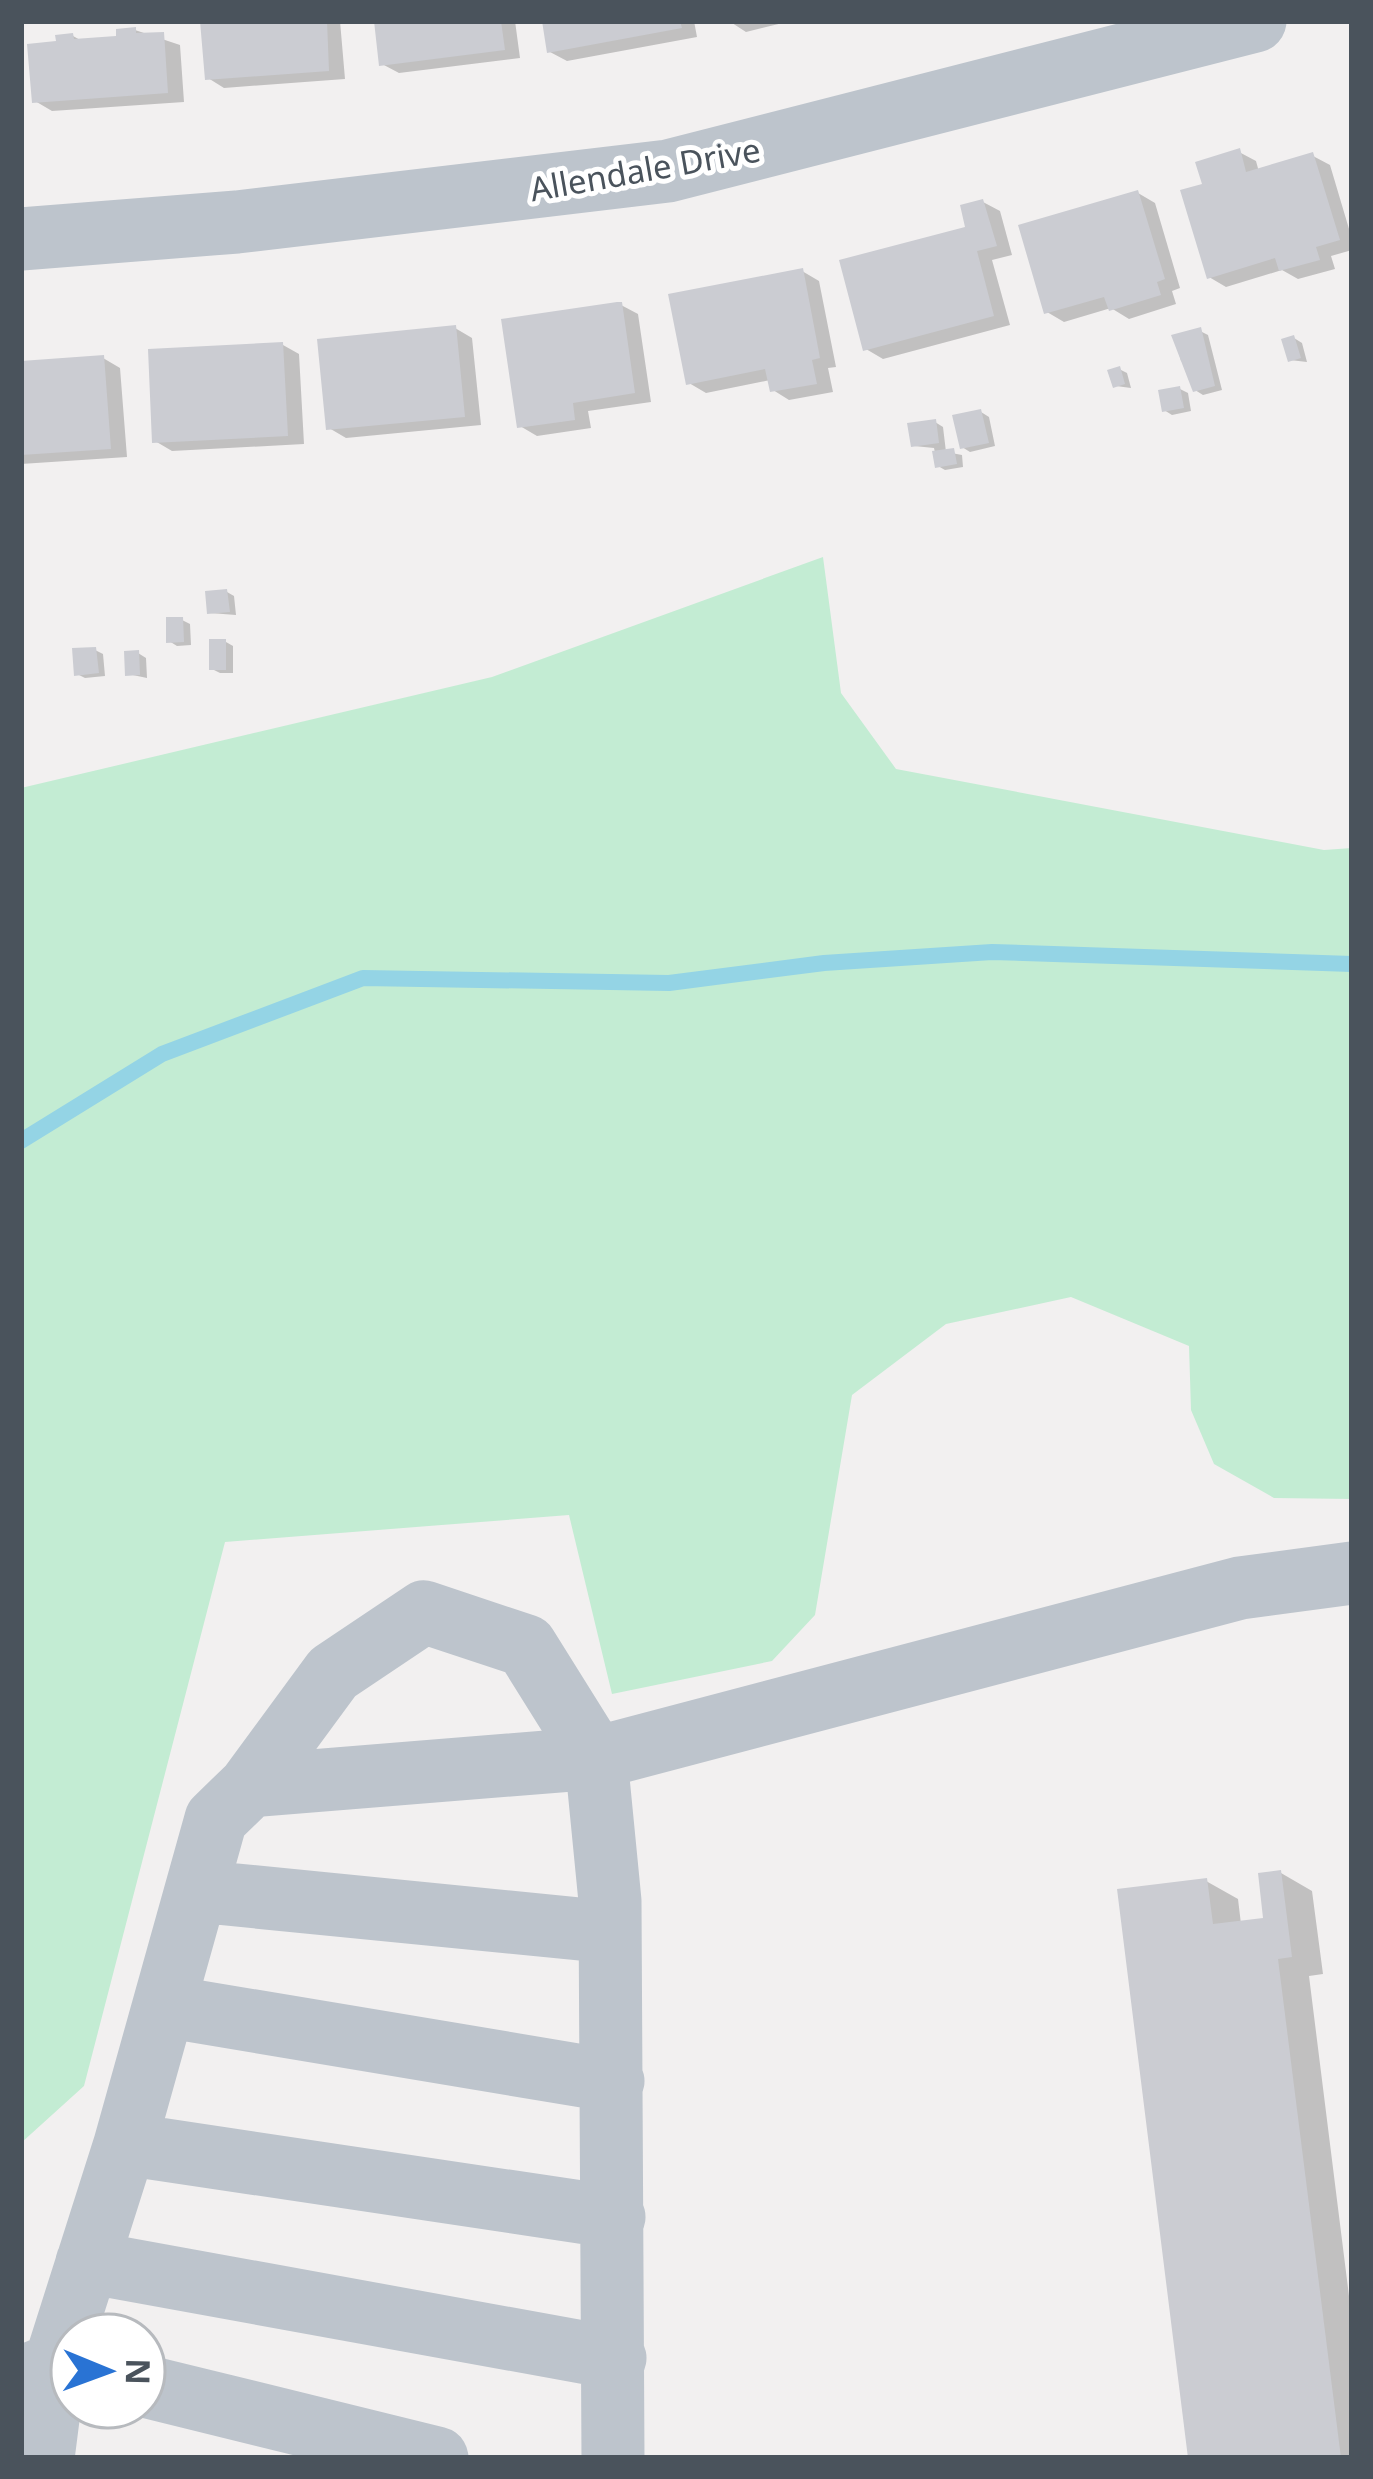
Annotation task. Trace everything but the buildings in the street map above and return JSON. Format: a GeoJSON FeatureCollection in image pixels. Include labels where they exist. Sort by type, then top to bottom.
{"type":"FeatureCollection","features":[{"type":"Feature","properties":{"kind":"street","name":"Allendale Drive"},"geometry":{"type":"LineString","coordinates":[[21,239],[284,218],[668,171],[1255,21]]}},
{"type":"Feature","properties":{"kind":"street"},"geometry":{"type":"LineString","coordinates":[[250,1786],[596,1757],[1240,1588],[1352,1573]]}},
{"type":"Feature","properties":{"kind":"street"},"geometry":{"type":"LineString","coordinates":[[70,2311],[125,2144],[216,1819],[250,1786],[333,1673],[424,1612],[526,1646],[596,1757],[610,1932],[613,2458]]}},
{"type":"Feature","properties":{"kind":"street"},"geometry":{"type":"LineString","coordinates":[[196,1892],[610,1932]]}},
{"type":"Feature","properties":{"kind":"street"},"geometry":{"type":"LineString","coordinates":[[164,2006],[613,2080]]}},
{"type":"Feature","properties":{"kind":"street"},"geometry":{"type":"LineString","coordinates":[[125,2144],[614,2217]]}},
{"type":"Feature","properties":{"kind":"street"},"geometry":{"type":"LineString","coordinates":[[87,2262],[615,2358]]}},
{"type":"Feature","properties":{"kind":"street"},"geometry":{"type":"LineString","coordinates":[[43,2458],[48,2385]]}},
{"type":"Feature","properties":{"kind":"street"},"geometry":{"type":"LineString","coordinates":[[168,2392],[437,2458]]}},
{"type":"Feature","properties":{"kind":"green space"},"geometry":{"type":"Polygon","coordinates":[[[823,557],[841,693],[896,769],[1324,850],[1352,848],[1352,1499],[1274,1498],[1214,1464],[1191,1410],[1189,1346],[1071,1297],[946,1324],[852,1395],[815,1615],[772,1661],[612,1694],[569,1515],[225,1542],[84,2086],[21,2143],[21,788],[492,677],[823,557]]]}},
{"type":"Feature","properties":{"kind":"waterway"},"geometry":{"type":"LineString","coordinates":[[21,1141],[162,1054],[363,978],[669,983],[824,963],[992,952],[1352,964]]}}]}
